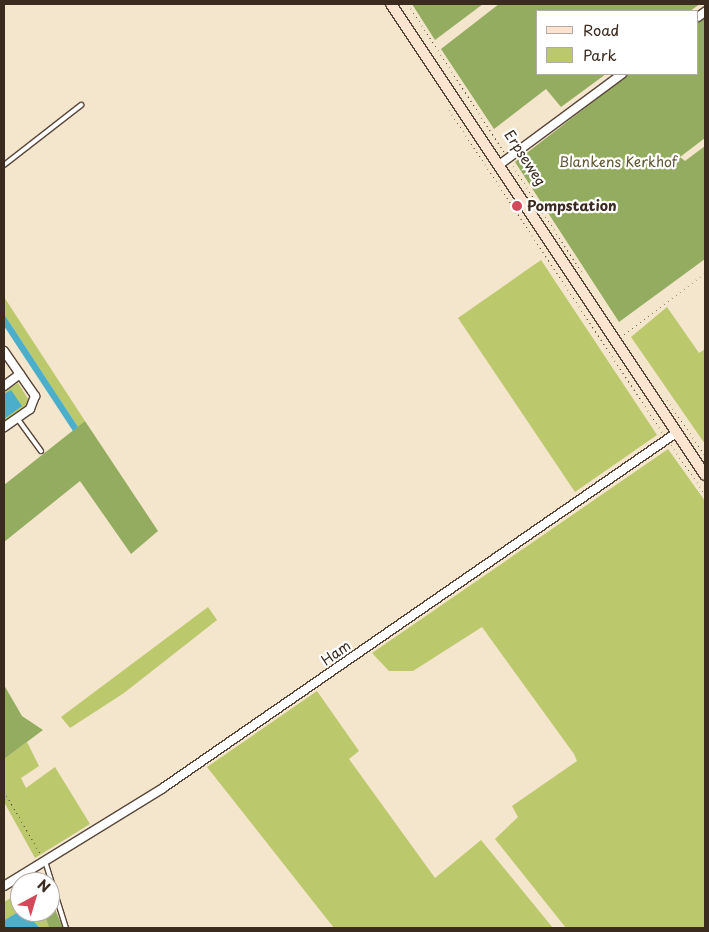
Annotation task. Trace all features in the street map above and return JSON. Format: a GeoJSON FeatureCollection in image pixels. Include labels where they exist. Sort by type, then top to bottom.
{"type":"FeatureCollection","features":[{"type":"Feature","properties":{"kind":"main road","name":"Erpseweg"},"geometry":{"type":"LineString","coordinates":[[391,4],[407,24],[499,165],[618,338],[672,436],[705,475]]}},
{"type":"Feature","properties":{"kind":"main road","name":"Erpseweg"},"geometry":{"type":"LineString","coordinates":[[398,4],[407,24]]}},
{"type":"Feature","properties":{"kind":"street"},"geometry":{"type":"LineString","coordinates":[[499,165],[621,75]]}},
{"type":"Feature","properties":{"kind":"street"},"geometry":{"type":"LineString","coordinates":[[4,351],[35,396],[30,409],[4,427]]}},
{"type":"Feature","properties":{"kind":"street"},"geometry":{"type":"LineString","coordinates":[[4,386],[20,374]]}},
{"type":"Feature","properties":{"kind":"street","name":"Ham"},"geometry":{"type":"LineString","coordinates":[[4,886],[163,788],[672,436]]}},
{"type":"Feature","properties":{"kind":"lane"},"geometry":{"type":"LineString","coordinates":[[4,165],[81,105]]}},
{"type":"Feature","properties":{"kind":"lane"},"geometry":{"type":"LineString","coordinates":[[17,418],[41,452]]}},
{"type":"Feature","properties":{"kind":"lane"},"geometry":{"type":"LineString","coordinates":[[45,860],[66,928]]}},
{"type":"Feature","properties":{"kind":"path","name":"Erpseweg"},"geometry":{"type":"LineString","coordinates":[[408,4],[586,279]]}},
{"type":"Feature","properties":{"kind":"path"},"geometry":{"type":"LineString","coordinates":[[447,106],[672,436],[705,494]]}},
{"type":"Feature","properties":{"kind":"path"},"geometry":{"type":"LineString","coordinates":[[618,338],[705,273]]}},
{"type":"Feature","properties":{"kind":"path"},"geometry":{"type":"LineString","coordinates":[[618,327],[618,338]]}},
{"type":"Feature","properties":{"kind":"path"},"geometry":{"type":"LineString","coordinates":[[618,338],[628,343]]}},
{"type":"Feature","properties":{"kind":"path"},"geometry":{"type":"LineString","coordinates":[[665,396],[705,455]]}},
{"type":"Feature","properties":{"kind":"path"},"geometry":{"type":"LineString","coordinates":[[4,791],[45,860]]}},
{"type":"Feature","properties":{"kind":"green space"},"geometry":{"type":"Polygon","coordinates":[[[412,4],[483,4],[435,40],[412,4]]]}},
{"type":"Feature","properties":{"kind":"green space"},"geometry":{"type":"Polygon","coordinates":[[[499,4],[700,4],[691,10],[536,10],[536,75],[605,75],[561,107],[546,89],[494,129],[441,49],[499,4]]]}},
{"type":"Feature","properties":{"kind":"green space","name":"Blankens Kerkhof"},"geometry":{"type":"Polygon","coordinates":[[[705,16],[705,138],[680,157],[685,161],[705,146],[705,259],[619,322],[515,162],[628,75],[699,75],[699,21],[705,16]]]}},
{"type":"Feature","properties":{"kind":"green space"},"geometry":{"type":"Polygon","coordinates":[[[541,260],[657,435],[575,492],[458,318],[541,260]]]}},
{"type":"Feature","properties":{"kind":"green space"},"geometry":{"type":"Polygon","coordinates":[[[4,297],[85,421],[78,427],[4,314],[4,297]]]}},
{"type":"Feature","properties":{"kind":"green space"},"geometry":{"type":"Polygon","coordinates":[[[667,307],[699,353],[705,349],[705,444],[631,337],[667,307]]]}},
{"type":"Feature","properties":{"kind":"green space"},"geometry":{"type":"Polygon","coordinates":[[[18,383],[30,402],[4,422],[4,392],[18,383]]]}},
{"type":"Feature","properties":{"kind":"green space"},"geometry":{"type":"Polygon","coordinates":[[[85,421],[158,531],[131,554],[80,481],[4,542],[4,485],[85,421]]]}},
{"type":"Feature","properties":{"kind":"green space"},"geometry":{"type":"Polygon","coordinates":[[[668,449],[705,501],[705,928],[566,928],[495,839],[518,817],[512,806],[577,761],[574,754],[482,627],[413,671],[389,671],[372,653],[668,449]]]}},
{"type":"Feature","properties":{"kind":"green space"},"geometry":{"type":"Polygon","coordinates":[[[208,607],[217,620],[124,693],[70,728],[61,717],[208,607]]]}},
{"type":"Feature","properties":{"kind":"green space"},"geometry":{"type":"Polygon","coordinates":[[[4,685],[22,716],[43,730],[4,759],[4,685]]]}},
{"type":"Feature","properties":{"kind":"green space"},"geometry":{"type":"Polygon","coordinates":[[[317,691],[359,751],[349,759],[435,878],[481,840],[553,928],[334,928],[207,767],[317,691]]]}},
{"type":"Feature","properties":{"kind":"green space"},"geometry":{"type":"Polygon","coordinates":[[[27,742],[39,766],[21,778],[26,788],[55,767],[90,824],[35,858],[4,802],[4,759],[27,742]]]}},
{"type":"Feature","properties":{"kind":"green space"},"geometry":{"type":"Polygon","coordinates":[[[10,898],[10,918],[4,922],[4,902],[10,898]]]}},
{"type":"Feature","properties":{"kind":"green space"},"geometry":{"type":"Polygon","coordinates":[[[60,921],[63,928],[49,928],[47,922],[60,921]]]}},
{"type":"Feature","properties":{"kind":"green space"},"geometry":{"type":"Polygon","coordinates":[[[32,922],[47,922],[49,928],[41,928],[32,922]]]}},
{"type":"Feature","properties":{"kind":"water"},"geometry":{"type":"Polygon","coordinates":[[[4,314],[78,427],[73,431],[4,326],[4,314]]]}},
{"type":"Feature","properties":{"kind":"water"},"geometry":{"type":"Polygon","coordinates":[[[11,390],[22,406],[4,419],[4,394],[11,390]]]}},
{"type":"Feature","properties":{"kind":"water"},"geometry":{"type":"Polygon","coordinates":[[[10,917],[10,922],[34,922],[40,928],[4,928],[5,920],[10,917]]]}},
{"type":"Feature","properties":{"kind":"place","name":"Pompstation"},"geometry":{"type":"Point","coordinates":[517,206]}}]}
